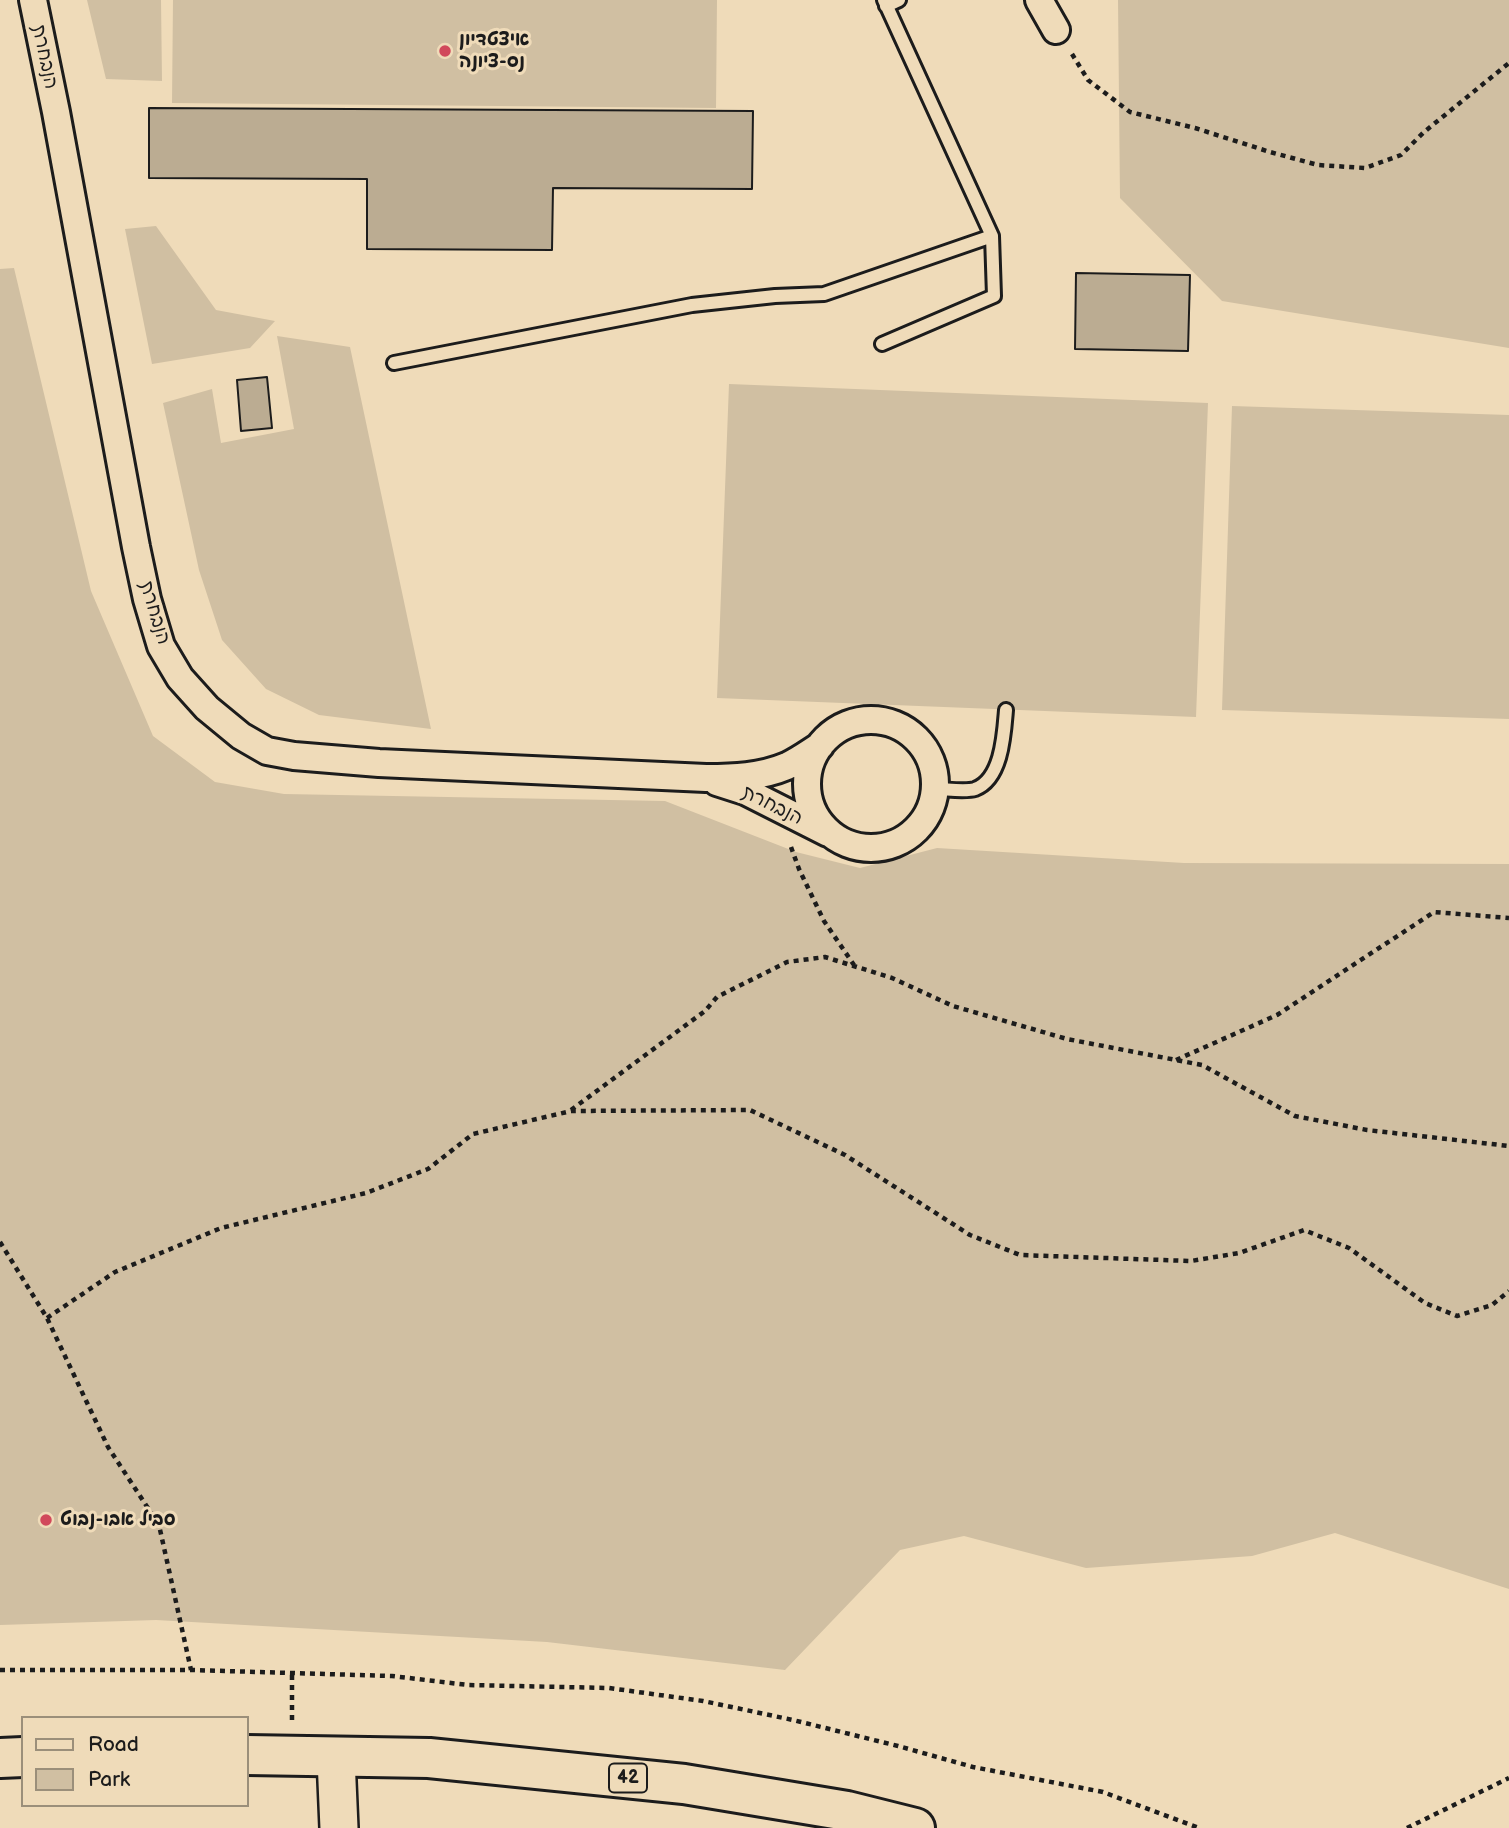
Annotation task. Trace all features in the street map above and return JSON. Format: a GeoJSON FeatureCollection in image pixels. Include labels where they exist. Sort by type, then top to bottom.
{"type":"FeatureCollection","features":[{"type":"Feature","properties":{"kind":"highway","name":"42"},"geometry":{"type":"LineString","coordinates":[[248,1755],[429,1758],[684,1784],[847,1811],[915,1828]]}},
{"type":"Feature","properties":{"kind":"highway"},"geometry":{"type":"LineString","coordinates":[[0,1758],[21,1757]]}},
{"type":"Feature","properties":{"kind":"street","name":"הנבחרת"},"geometry":{"type":"LineString","coordinates":[[33,0],[136,548],[148,599],[161,646],[180,678],[207,708],[241,736],[267,751],[379,763],[739,778],[788,766],[820,746]]}},
{"type":"Feature","properties":{"kind":"street"},"geometry":{"type":"LineString","coordinates":[[1039,0],[1056,30]]}},
{"type":"Feature","properties":{"kind":"street"},"geometry":{"type":"LineString","coordinates":[[873,719],[894,723],[912,734],[925,749],[934,768],[936,789],[930,810],[918,829],[900,842],[878,848],[856,846],[836,838],[821,824],[811,806],[807,785],[810,764],[820,746],[834,731],[853,722],[873,719]]}},
{"type":"Feature","properties":{"kind":"street","name":"הנבחרת"},"geometry":{"type":"LineString","coordinates":[[706,778],[745,791],[836,838]]}},
{"type":"Feature","properties":{"kind":"street"},"geometry":{"type":"LineString","coordinates":[[337,1758],[339,1828]]}},
{"type":"Feature","properties":{"kind":"lane"},"geometry":{"type":"LineString","coordinates":[[881,344],[994,296],[992,236],[885,3],[899,0]]}},
{"type":"Feature","properties":{"kind":"lane"},"geometry":{"type":"LineString","coordinates":[[394,363],[692,305],[824,294],[992,236]]}},
{"type":"Feature","properties":{"kind":"lane"},"geometry":{"type":"LineString","coordinates":[[936,789],[974,790],[989,780],[1000,754],[1006,710]]}},
{"type":"Feature","properties":{"kind":"path"},"geometry":{"type":"LineString","coordinates":[[1056,30],[1088,79],[1130,112],[1195,128],[1318,165],[1365,168],[1401,155],[1424,132],[1509,63]]}},
{"type":"Feature","properties":{"kind":"path"},"geometry":{"type":"LineString","coordinates":[[776,807],[799,869],[824,922],[853,965]]}},
{"type":"Feature","properties":{"kind":"path"},"geometry":{"type":"LineString","coordinates":[[1176,1060],[1277,1015],[1434,912],[1509,918]]}},
{"type":"Feature","properties":{"kind":"path"},"geometry":{"type":"LineString","coordinates":[[571,1111],[705,1011],[717,997],[787,962],[825,957],[892,978],[953,1006],[1067,1039],[1202,1065],[1295,1116],[1367,1130],[1509,1146]]}},
{"type":"Feature","properties":{"kind":"path"},"geometry":{"type":"LineString","coordinates":[[47,1318],[115,1272],[221,1228],[366,1193],[428,1168],[473,1134],[571,1111],[750,1110],[845,1155],[970,1235],[1020,1255],[1191,1261],[1238,1253],[1304,1230],[1349,1248],[1425,1303],[1457,1315],[1492,1305],[1509,1291]]}},
{"type":"Feature","properties":{"kind":"path"},"geometry":{"type":"LineString","coordinates":[[0,1242],[47,1318],[108,1447],[159,1525],[191,1671]]}},
{"type":"Feature","properties":{"kind":"path"},"geometry":{"type":"LineString","coordinates":[[0,1670],[292,1673],[391,1676],[468,1685],[609,1688],[703,1701],[898,1745],[973,1766],[1103,1792],[1199,1828]]}},
{"type":"Feature","properties":{"kind":"path"},"geometry":{"type":"LineString","coordinates":[[291,1756],[292,1673]]}},
{"type":"Feature","properties":{"kind":"path"},"geometry":{"type":"LineString","coordinates":[[1407,1828],[1509,1778]]}},
{"type":"Feature","properties":{"kind":"green space"},"geometry":{"type":"Polygon","coordinates":[[[87,0],[161,0],[162,81],[106,79],[87,0]]]}},
{"type":"Feature","properties":{"kind":"green space","name":"איצטדיון נס-ציונה"},"geometry":{"type":"Polygon","coordinates":[[[173,0],[717,0],[716,108],[172,103],[173,0]]]}},
{"type":"Feature","properties":{"kind":"green space"},"geometry":{"type":"Polygon","coordinates":[[[1118,0],[1509,0],[1509,348],[1222,301],[1120,198],[1118,0]]]}},
{"type":"Feature","properties":{"kind":"green space"},"geometry":{"type":"Polygon","coordinates":[[[156,226],[216,310],[275,321],[250,348],[152,364],[125,229],[156,226]]]}},
{"type":"Feature","properties":{"kind":"green space"},"geometry":{"type":"Polygon","coordinates":[[[14,268],[91,591],[153,736],[215,782],[284,794],[665,801],[796,852],[860,868],[937,848],[1184,863],[1509,864],[1509,1589],[1335,1533],[1252,1556],[1086,1568],[964,1536],[900,1550],[785,1670],[547,1642],[156,1620],[0,1625],[0,269],[14,268]]]}},
{"type":"Feature","properties":{"kind":"green space"},"geometry":{"type":"Polygon","coordinates":[[[277,336],[350,347],[431,729],[319,715],[266,689],[222,640],[199,570],[163,403],[212,389],[221,443],[294,429],[277,336]]]}},
{"type":"Feature","properties":{"kind":"green space"},"geometry":{"type":"Polygon","coordinates":[[[729,384],[1208,403],[1196,717],[717,698],[729,384]]]}},
{"type":"Feature","properties":{"kind":"green space"},"geometry":{"type":"Polygon","coordinates":[[[1232,406],[1509,415],[1509,719],[1222,710],[1232,406]]]}},
{"type":"Feature","properties":{"kind":"building"},"geometry":{"type":"Polygon","coordinates":[[[149,108],[753,111],[752,189],[553,188],[552,250],[367,249],[367,179],[149,178],[149,108]]]}},
{"type":"Feature","properties":{"kind":"building"},"geometry":{"type":"Polygon","coordinates":[[[1076,273],[1190,275],[1188,351],[1075,349],[1076,273]]]}},
{"type":"Feature","properties":{"kind":"building"},"geometry":{"type":"Polygon","coordinates":[[[267,377],[272,428],[241,431],[237,380],[267,377]]]}},
{"type":"Feature","properties":{"kind":"place","name":"איצטדיון נס-ציונה"},"geometry":{"type":"Point","coordinates":[445,51]}},
{"type":"Feature","properties":{"kind":"place","name":"סביל אבו-נבוט"},"geometry":{"type":"Point","coordinates":[46,1520]}}]}
